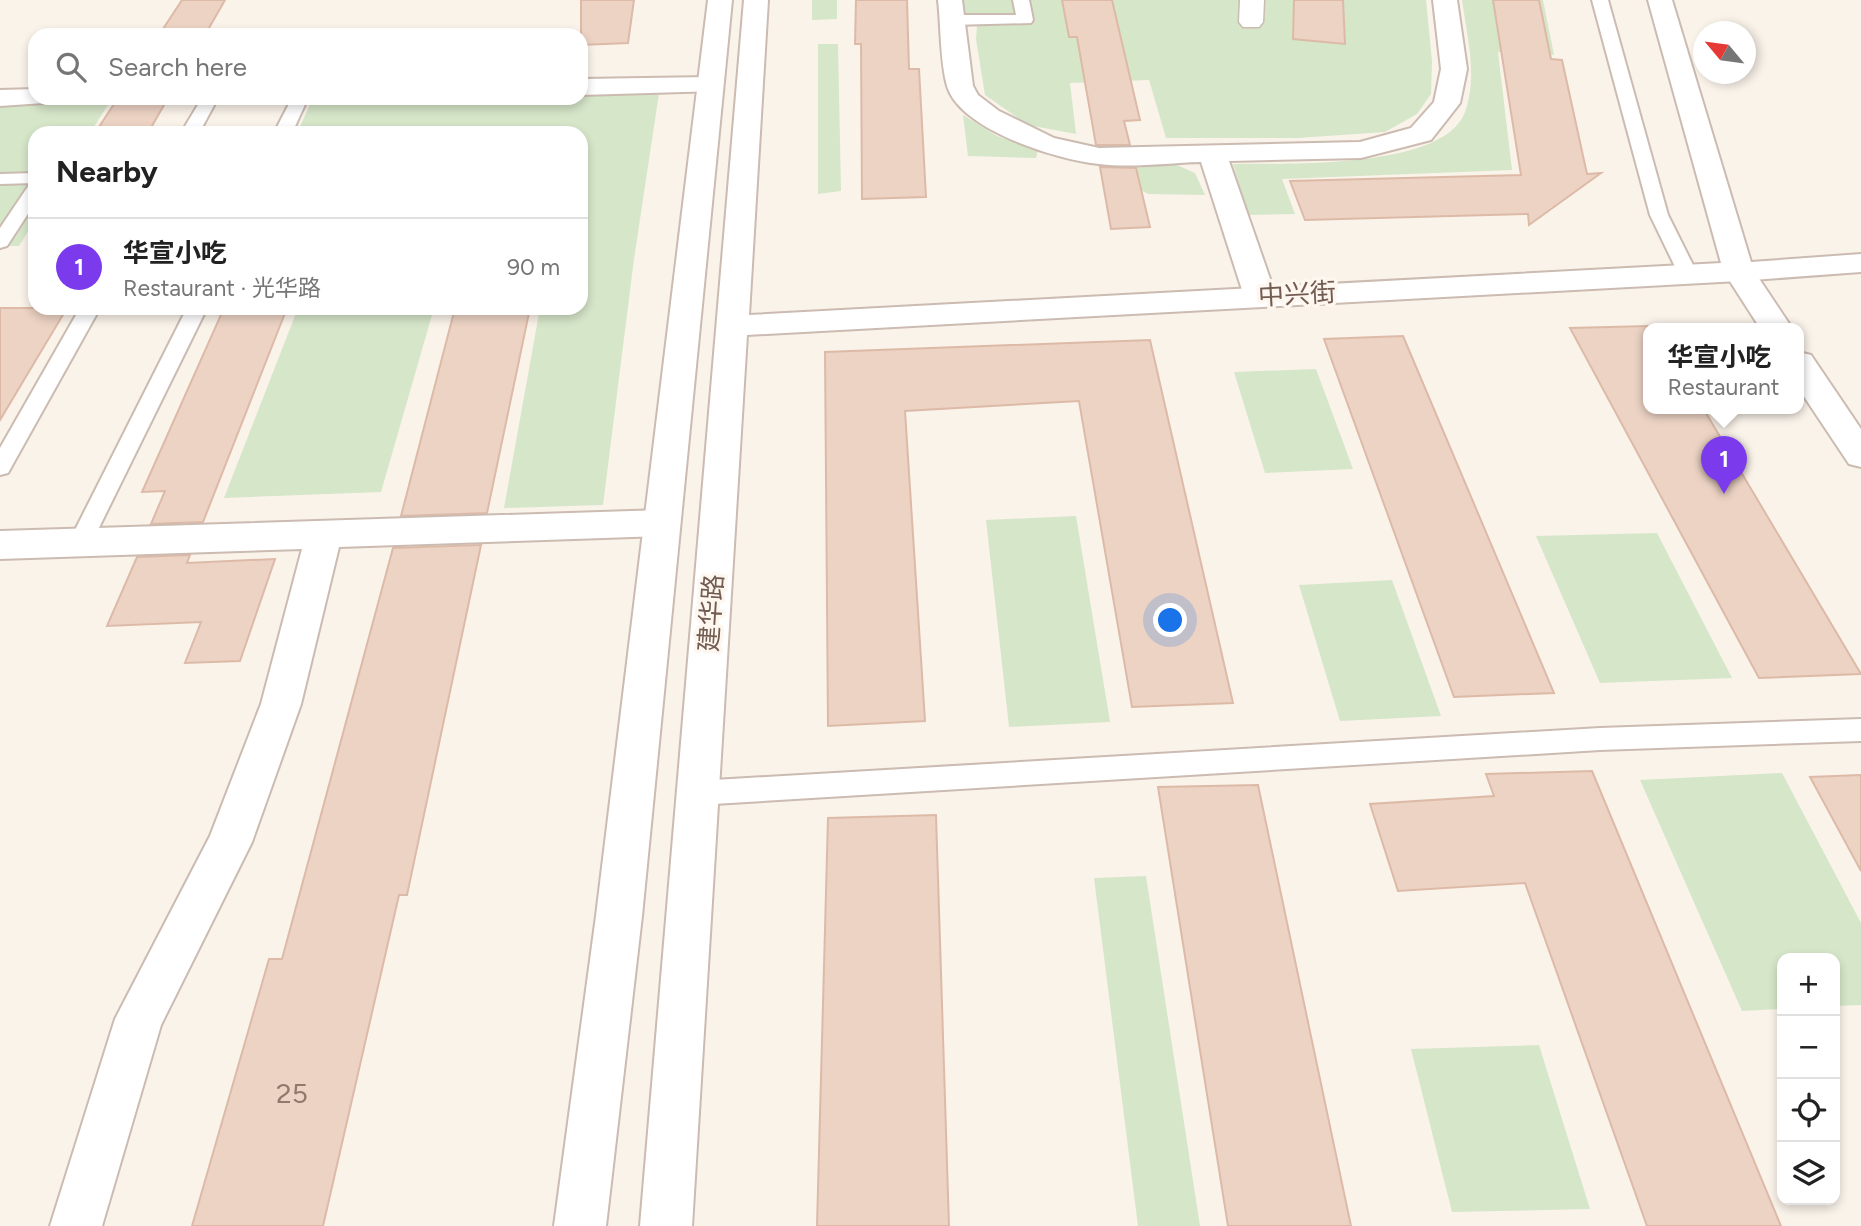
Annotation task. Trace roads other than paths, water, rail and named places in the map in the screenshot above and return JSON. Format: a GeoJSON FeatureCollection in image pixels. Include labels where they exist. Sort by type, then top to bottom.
{"type":"FeatureCollection","features":[{"type":"Feature","properties":{"kind":"street","name":"建华路"},"geometry":{"type":"LineString","coordinates":[[666,1226],[757,0]]}},
{"type":"Feature","properties":{"kind":"street"},"geometry":{"type":"LineString","coordinates":[[950,10],[960,86],[967,99],[989,117],[1045,144],[1099,156],[1213,155],[1362,150],[1421,134],[1447,103],[1454,69],[1445,0]]}},
{"type":"Feature","properties":{"kind":"street"},"geometry":{"type":"LineString","coordinates":[[1660,0],[1739,272],[1773,323]]}},
{"type":"Feature","properties":{"kind":"street"},"geometry":{"type":"LineString","coordinates":[[580,1226],[619,916],[718,17]]}},
{"type":"Feature","properties":{"kind":"street"},"geometry":{"type":"LineString","coordinates":[[588,87],[709,85]]}},
{"type":"Feature","properties":{"kind":"street"},"geometry":{"type":"LineString","coordinates":[[0,98],[28,97]]}},
{"type":"Feature","properties":{"kind":"street"},"geometry":{"type":"LineString","coordinates":[[1213,155],[1260,296]]}},
{"type":"Feature","properties":{"kind":"street","name":"中兴街"},"geometry":{"type":"LineString","coordinates":[[732,326],[1688,275],[1861,263]]}},
{"type":"Feature","properties":{"kind":"street"},"geometry":{"type":"LineString","coordinates":[[1804,370],[1861,455]]}},
{"type":"Feature","properties":{"kind":"street"},"geometry":{"type":"LineString","coordinates":[[0,545],[662,523]]}},
{"type":"Feature","properties":{"kind":"street"},"geometry":{"type":"LineString","coordinates":[[76,1226],[139,1019],[230,842],[281,704],[324,534]]}},
{"type":"Feature","properties":{"kind":"lane"},"geometry":{"type":"LineString","coordinates":[[950,10],[1025,20],[1021,0]]}},
{"type":"Feature","properties":{"kind":"lane"},"geometry":{"type":"LineString","coordinates":[[1600,0],[1659,215],[1688,275]]}},
{"type":"Feature","properties":{"kind":"lane"},"geometry":{"type":"LineString","coordinates":[[194,126],[206,105]]}},
{"type":"Feature","properties":{"kind":"lane"},"geometry":{"type":"LineString","coordinates":[[286,126],[297,105]]}},
{"type":"Feature","properties":{"kind":"lane"},"geometry":{"type":"LineString","coordinates":[[0,179],[28,178]]}},
{"type":"Feature","properties":{"kind":"lane"},"geometry":{"type":"LineString","coordinates":[[0,242],[28,200]]}},
{"type":"Feature","properties":{"kind":"lane"},"geometry":{"type":"LineString","coordinates":[[0,467],[86,315]]}},
{"type":"Feature","properties":{"kind":"lane"},"geometry":{"type":"LineString","coordinates":[[81,542],[194,315]]}},
{"type":"Feature","properties":{"kind":"lane"},"geometry":{"type":"LineString","coordinates":[[697,793],[1587,740],[1861,730]]}},
{"type":"Feature","properties":{"kind":"place","name":"华宣小吃"},"geometry":{"type":"Point","coordinates":[1724,494]}}]}
